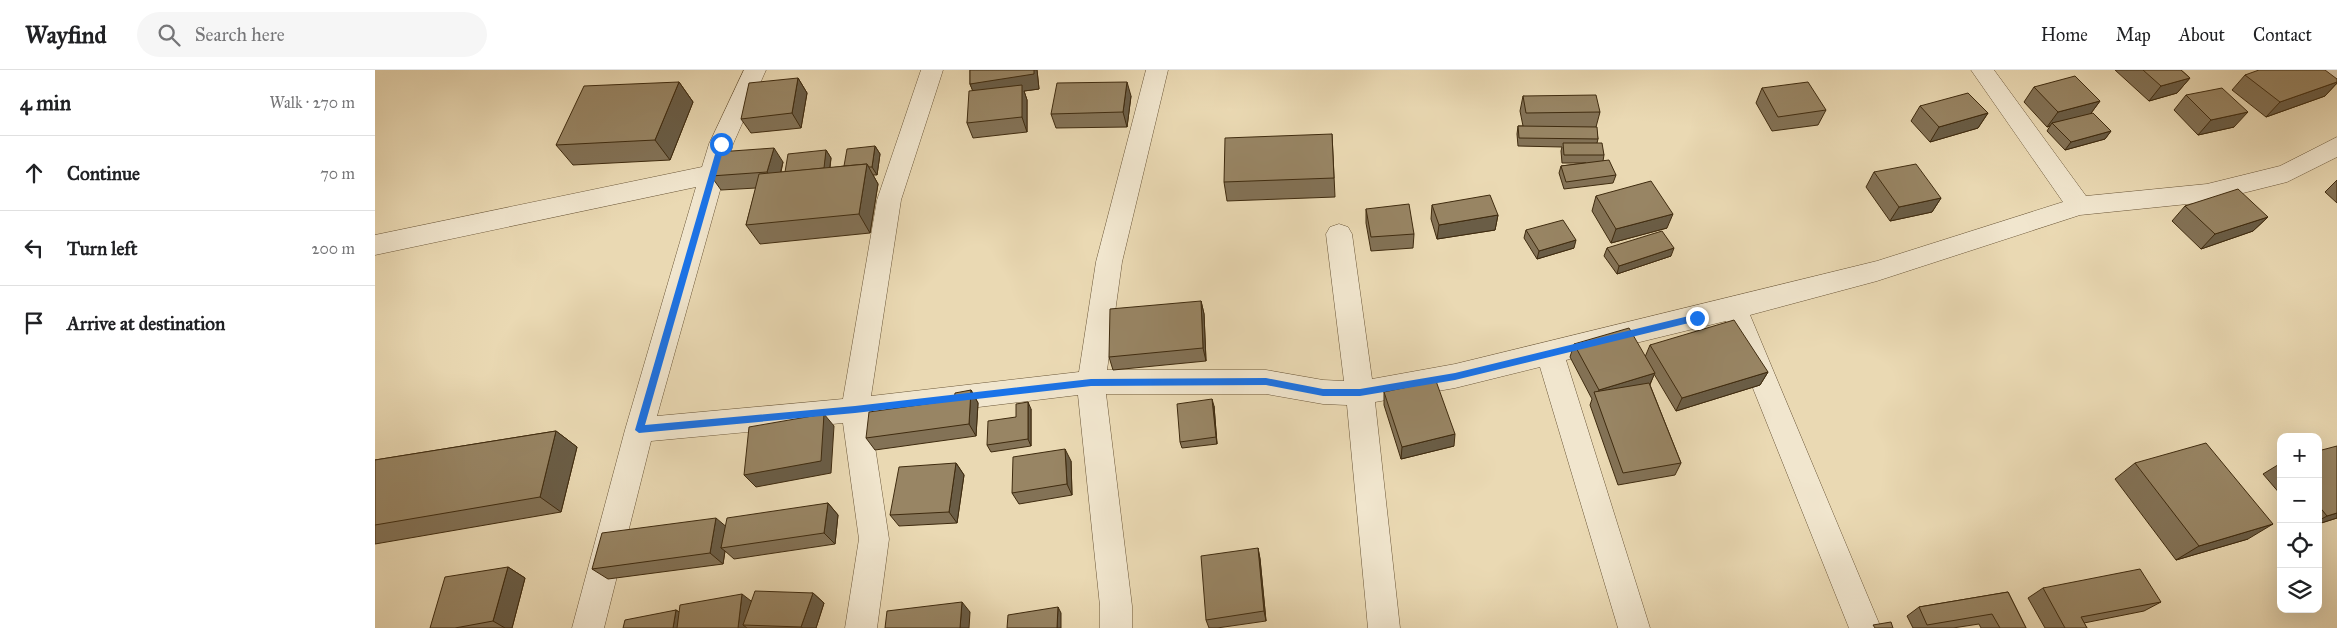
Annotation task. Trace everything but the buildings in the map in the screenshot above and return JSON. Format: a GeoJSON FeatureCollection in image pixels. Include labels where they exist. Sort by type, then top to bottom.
{"type":"FeatureCollection","features":[{"type":"Feature","properties":{"kind":"street"},"geometry":{"type":"LineString","coordinates":[[588,628],[639,430],[721,144],[755,70]]}},
{"type":"Feature","properties":{"kind":"street"},"geometry":{"type":"LineString","coordinates":[[861,628],[874,539],[855,410],[889,200],[932,70]]}},
{"type":"Feature","properties":{"kind":"street"},"geometry":{"type":"LineString","coordinates":[[1116,628],[1116,606],[1091,382],[1109,262],[1157,70]]}},
{"type":"Feature","properties":{"kind":"street"},"geometry":{"type":"LineString","coordinates":[[1982,70],[2080,206]]}},
{"type":"Feature","properties":{"kind":"street"},"geometry":{"type":"LineString","coordinates":[[2329,70],[2337,76]]}},
{"type":"Feature","properties":{"kind":"street"},"geometry":{"type":"LineString","coordinates":[[639,430],[855,410],[1091,382],[1266,382],[1323,392],[1360,393],[1455,376],[1550,354],[1877,271],[2080,206],[2207,193],[2287,173],[2337,146]]}},
{"type":"Feature","properties":{"kind":"street"},"geometry":{"type":"LineString","coordinates":[[375,245],[713,174]]}},
{"type":"Feature","properties":{"kind":"street"},"geometry":{"type":"LineString","coordinates":[[1339,234],[1360,393],[1384,628]]}},
{"type":"Feature","properties":{"kind":"street"},"geometry":{"type":"LineString","coordinates":[[1734,308],[1865,628]]}},
{"type":"Feature","properties":{"kind":"street"},"geometry":{"type":"LineString","coordinates":[[1550,354],[1634,628]]}},
{"type":"Feature","properties":{"kind":"route"},"geometry":{"type":"LineString","coordinates":[[721,144],[639,430],[855,410],[1091,382],[1266,382],[1323,392],[1360,393],[1455,376],[1697,318]]}}]}
